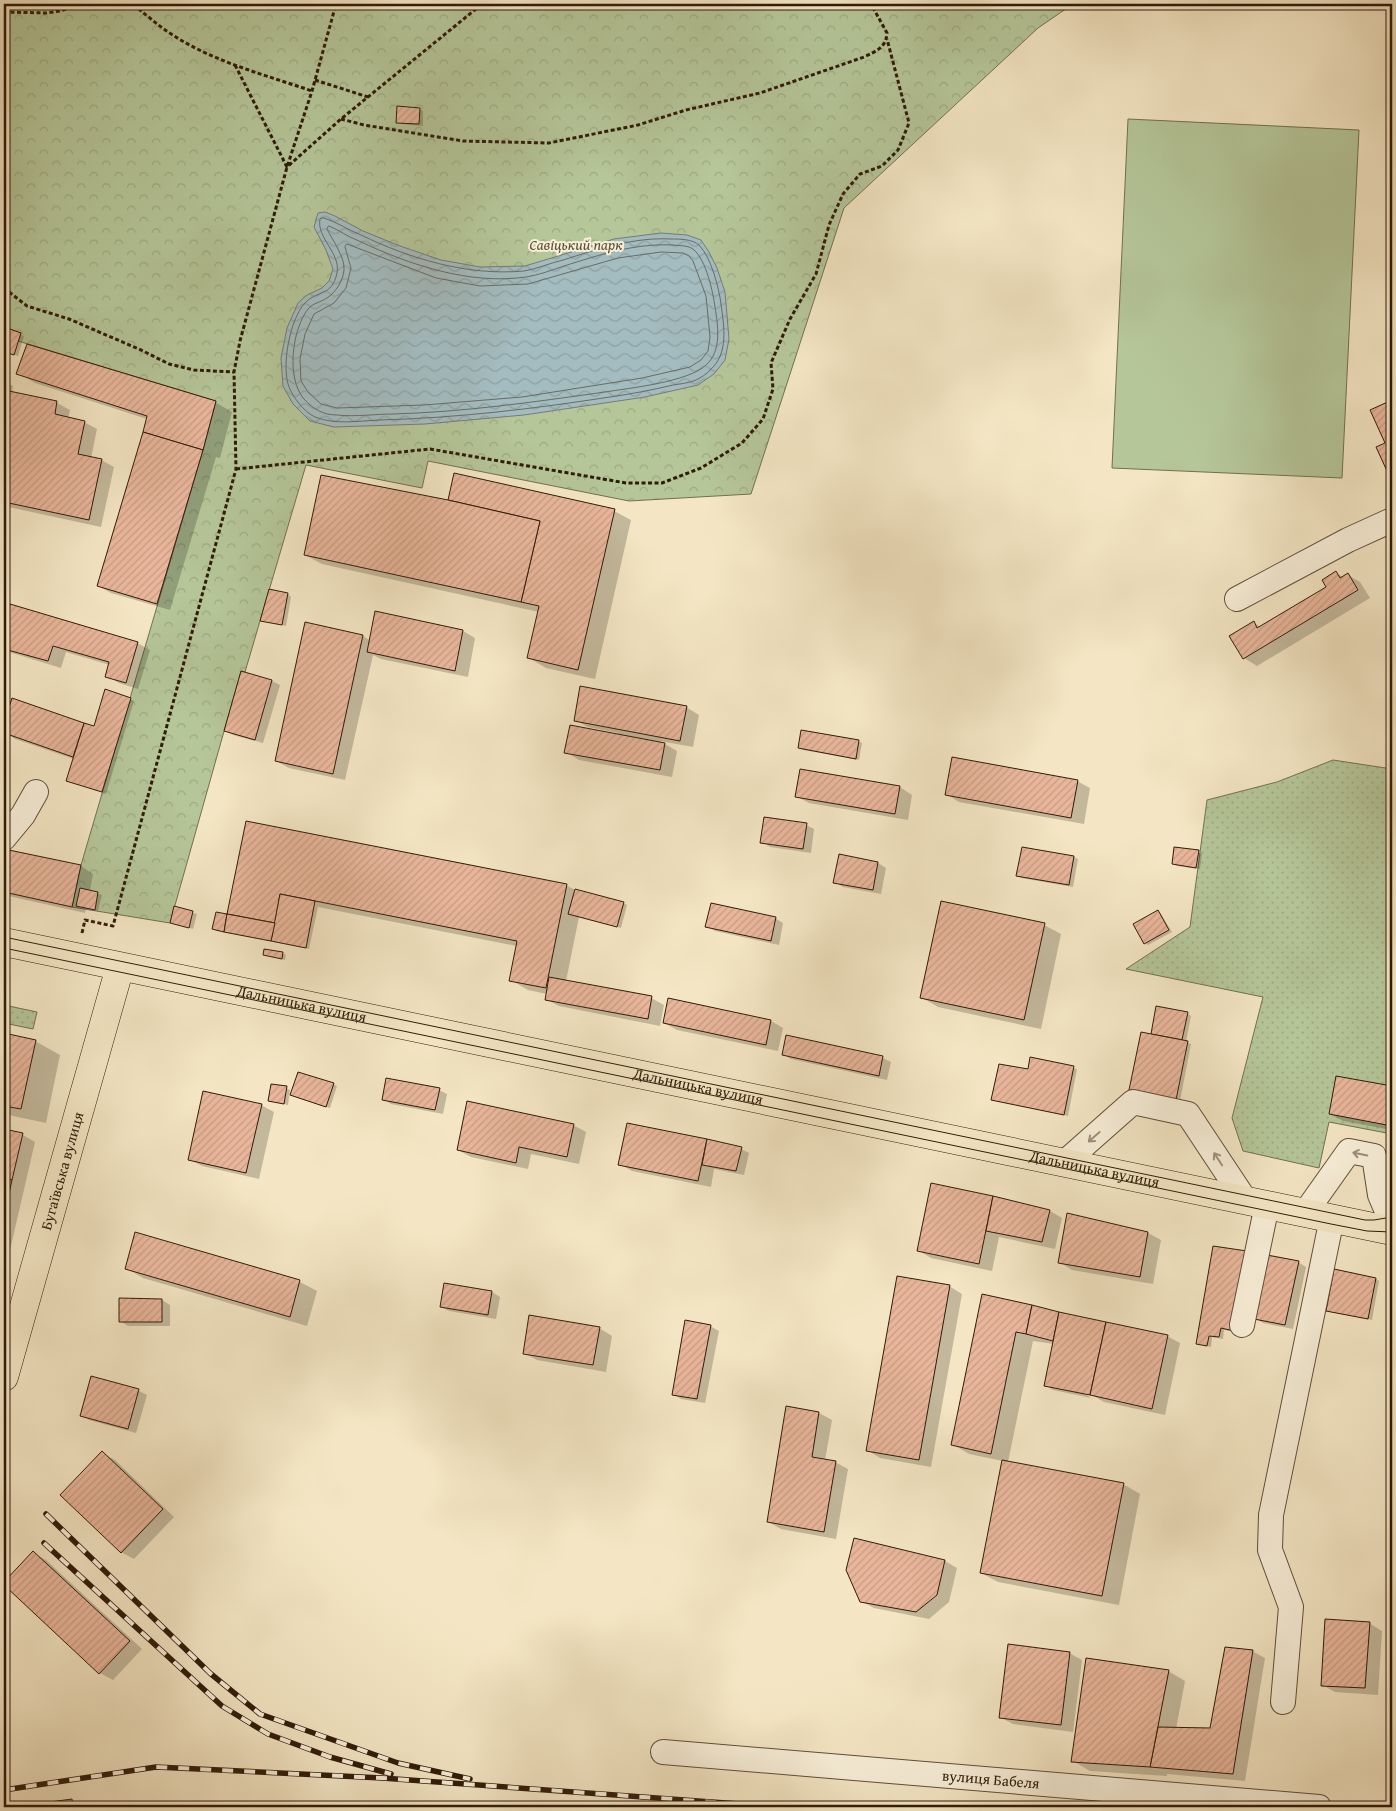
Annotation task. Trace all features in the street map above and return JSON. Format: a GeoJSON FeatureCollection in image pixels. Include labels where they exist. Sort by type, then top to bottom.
{"type":"FeatureCollection","features":[{"type":"Feature","properties":{"kind":"main road","name":"Дальницька вулиця"},"geometry":{"type":"LineString","coordinates":[[4,942],[1392,1231]]}},
{"type":"Feature","properties":{"kind":"main road","name":"Бугаївська вулиця"},"geometry":{"type":"LineString","coordinates":[[4,1377],[120,967]]}},
{"type":"Feature","properties":{"kind":"lane"},"geometry":{"type":"LineString","coordinates":[[1237,599],[1348,540],[1392,520]]}},
{"type":"Feature","properties":{"kind":"lane"},"geometry":{"type":"LineString","coordinates":[[4,838],[23,815],[36,792]]}},
{"type":"Feature","properties":{"kind":"lane"},"geometry":{"type":"LineString","coordinates":[[1064,1163],[1133,1102],[1188,1114],[1256,1202],[1242,1325]]}},
{"type":"Feature","properties":{"kind":"lane"},"geometry":{"type":"LineString","coordinates":[[1305,1213],[1349,1151],[1374,1156],[1380,1194],[1392,1223]]}},
{"type":"Feature","properties":{"kind":"lane"},"geometry":{"type":"LineString","coordinates":[[1283,1702],[1291,1607],[1270,1550],[1271,1515],[1332,1218]]}},
{"type":"Feature","properties":{"kind":"lane","name":"вулиця Бабеля"},"geometry":{"type":"LineString","coordinates":[[663,1752],[1319,1807]]}},
{"type":"Feature","properties":{"kind":"path"},"geometry":{"type":"LineString","coordinates":[[4,12],[46,13],[82,4]]}},
{"type":"Feature","properties":{"kind":"path"},"geometry":{"type":"LineString","coordinates":[[134,4],[158,25],[202,52],[312,91]]}},
{"type":"Feature","properties":{"kind":"path"},"geometry":{"type":"LineString","coordinates":[[77,957],[85,920],[113,926],[236,468],[234,372],[240,341],[287,168],[312,91],[336,4]]}},
{"type":"Feature","properties":{"kind":"path"},"geometry":{"type":"LineString","coordinates":[[287,168],[341,119],[482,4]]}},
{"type":"Feature","properties":{"kind":"path"},"geometry":{"type":"LineString","coordinates":[[236,468],[430,449],[626,483],[662,483],[701,468],[742,443],[764,419],[773,389],[771,363],[790,319],[816,274],[829,225],[843,194],[860,174],[882,166],[898,150],[909,123],[887,33],[871,4]]}},
{"type":"Feature","properties":{"kind":"path"},"geometry":{"type":"LineString","coordinates":[[341,119],[364,125],[463,141],[549,142],[638,125],[686,110],[760,93],[864,57],[878,50],[887,39]]}},
{"type":"Feature","properties":{"kind":"path"},"geometry":{"type":"LineString","coordinates":[[235,65],[287,168]]}},
{"type":"Feature","properties":{"kind":"path"},"geometry":{"type":"LineString","coordinates":[[315,80],[369,97]]}},
{"type":"Feature","properties":{"kind":"path"},"geometry":{"type":"LineString","coordinates":[[4,288],[27,306],[69,319],[169,364],[194,370],[234,372]]}},
{"type":"Feature","properties":{"kind":"green space","name":"Савіцький парк"},"geometry":{"type":"Polygon","coordinates":[[[4,4],[1073,4],[1038,28],[844,208],[751,494],[629,501],[428,461],[422,488],[306,465],[245,672],[241,671],[170,923],[72,907],[81,865],[216,401],[18,341],[21,333],[4,327],[4,4]]]}},
{"type":"Feature","properties":{"kind":"green space"},"geometry":{"type":"Polygon","coordinates":[[[1128,119],[1359,130],[1342,478],[1112,468],[1128,119]]]}},
{"type":"Feature","properties":{"kind":"green space"},"geometry":{"type":"Polygon","coordinates":[[[1333,760],[1392,769],[1392,1134],[1329,1122],[1319,1168],[1243,1151],[1232,1118],[1263,997],[1126,969],[1190,927],[1207,800],[1277,782],[1333,760]]]}},
{"type":"Feature","properties":{"kind":"green space"},"geometry":{"type":"Polygon","coordinates":[[[4,1005],[37,1012],[33,1029],[4,1023],[4,1005]]]}},
{"type":"Feature","properties":{"kind":"water"},"geometry":{"type":"Polygon","coordinates":[[[325,212],[363,231],[400,246],[441,260],[480,267],[525,266],[614,239],[661,233],[687,235],[701,240],[717,268],[725,292],[729,339],[725,360],[714,374],[698,385],[645,397],[524,415],[425,424],[334,427],[310,421],[293,404],[283,386],[281,358],[287,328],[298,303],[307,295],[322,288],[329,281],[333,269],[314,227],[318,213],[325,212]]]}},
{"type":"Feature","properties":{"kind":"building"},"geometry":{"type":"Polygon","coordinates":[[[397,106],[420,108],[419,124],[396,123],[397,106]]]}},
{"type":"Feature","properties":{"kind":"building"},"geometry":{"type":"Polygon","coordinates":[[[4,327],[21,333],[14,355],[4,352],[4,327]]]}},
{"type":"Feature","properties":{"kind":"building"},"geometry":{"type":"Polygon","coordinates":[[[27,344],[216,401],[203,450],[143,432],[147,416],[16,374],[27,344]]]}},
{"type":"Feature","properties":{"kind":"building"},"geometry":{"type":"Polygon","coordinates":[[[9,391],[57,401],[55,414],[85,421],[78,454],[102,459],[89,520],[4,502],[4,417],[9,391]]]}},
{"type":"Feature","properties":{"kind":"building"},"geometry":{"type":"Polygon","coordinates":[[[1392,400],[1392,482],[1376,447],[1385,443],[1370,410],[1392,400]]]}},
{"type":"Feature","properties":{"kind":"building"},"geometry":{"type":"Polygon","coordinates":[[[143,432],[203,450],[157,604],[97,586],[143,432]]]}},
{"type":"Feature","properties":{"kind":"building"},"geometry":{"type":"Polygon","coordinates":[[[454,473],[615,509],[578,670],[527,658],[539,606],[521,602],[540,521],[448,500],[454,473]]]}},
{"type":"Feature","properties":{"kind":"building"},"geometry":{"type":"Polygon","coordinates":[[[321,475],[448,500],[540,521],[521,602],[304,555],[321,475]]]}},
{"type":"Feature","properties":{"kind":"building"},"geometry":{"type":"Polygon","coordinates":[[[1336,571],[1340,578],[1348,573],[1358,590],[1243,659],[1229,636],[1254,621],[1257,628],[1326,587],[1322,580],[1336,571]]]}},
{"type":"Feature","properties":{"kind":"building"},"geometry":{"type":"Polygon","coordinates":[[[269,589],[288,593],[282,625],[260,621],[269,589]]]}},
{"type":"Feature","properties":{"kind":"building"},"geometry":{"type":"Polygon","coordinates":[[[10,604],[138,642],[126,683],[105,677],[109,662],[53,646],[48,661],[4,649],[4,625],[10,604]]]}},
{"type":"Feature","properties":{"kind":"building"},"geometry":{"type":"Polygon","coordinates":[[[375,611],[463,630],[455,671],[367,652],[375,611]]]}},
{"type":"Feature","properties":{"kind":"building"},"geometry":{"type":"Polygon","coordinates":[[[305,622],[363,635],[333,774],[275,761],[305,622]]]}},
{"type":"Feature","properties":{"kind":"building"},"geometry":{"type":"Polygon","coordinates":[[[241,671],[272,680],[255,740],[224,731],[241,671]]]}},
{"type":"Feature","properties":{"kind":"building"},"geometry":{"type":"Polygon","coordinates":[[[580,686],[687,706],[680,741],[574,721],[580,686]]]}},
{"type":"Feature","properties":{"kind":"building"},"geometry":{"type":"Polygon","coordinates":[[[105,689],[131,698],[102,792],[66,781],[84,723],[94,726],[105,689]]]}},
{"type":"Feature","properties":{"kind":"building"},"geometry":{"type":"Polygon","coordinates":[[[12,698],[84,723],[73,757],[4,733],[4,723],[12,698]]]}},
{"type":"Feature","properties":{"kind":"building"},"geometry":{"type":"Polygon","coordinates":[[[570,725],[665,743],[660,770],[564,753],[570,725]]]}},
{"type":"Feature","properties":{"kind":"building"},"geometry":{"type":"Polygon","coordinates":[[[801,730],[859,740],[856,759],[798,748],[801,730]]]}},
{"type":"Feature","properties":{"kind":"building"},"geometry":{"type":"Polygon","coordinates":[[[952,757],[1078,780],[1071,818],[945,795],[952,757]]]}},
{"type":"Feature","properties":{"kind":"building"},"geometry":{"type":"Polygon","coordinates":[[[800,769],[900,786],[895,814],[795,797],[800,769]]]}},
{"type":"Feature","properties":{"kind":"building"},"geometry":{"type":"Polygon","coordinates":[[[764,817],[807,823],[803,849],[760,843],[764,817]]]}},
{"type":"Feature","properties":{"kind":"building"},"geometry":{"type":"Polygon","coordinates":[[[246,821],[567,884],[546,988],[509,981],[517,941],[280,894],[275,923],[227,914],[246,821]]]}},
{"type":"Feature","properties":{"kind":"building"},"geometry":{"type":"Polygon","coordinates":[[[1022,847],[1074,856],[1069,885],[1016,876],[1022,847]]]}},
{"type":"Feature","properties":{"kind":"building"},"geometry":{"type":"Polygon","coordinates":[[[1174,847],[1199,850],[1196,868],[1172,864],[1174,847]]]}},
{"type":"Feature","properties":{"kind":"building"},"geometry":{"type":"Polygon","coordinates":[[[4,849],[81,865],[72,907],[4,892],[4,849]]]}},
{"type":"Feature","properties":{"kind":"building"},"geometry":{"type":"Polygon","coordinates":[[[839,854],[878,862],[873,890],[833,883],[839,854]]]}},
{"type":"Feature","properties":{"kind":"building"},"geometry":{"type":"Polygon","coordinates":[[[80,888],[98,892],[95,910],[76,906],[80,888]]]}},
{"type":"Feature","properties":{"kind":"building"},"geometry":{"type":"Polygon","coordinates":[[[575,889],[624,902],[617,927],[568,914],[575,889]]]}},
{"type":"Feature","properties":{"kind":"building"},"geometry":{"type":"Polygon","coordinates":[[[280,894],[315,901],[306,948],[271,941],[280,894]]]}},
{"type":"Feature","properties":{"kind":"building"},"geometry":{"type":"Polygon","coordinates":[[[941,901],[1045,923],[1024,1020],[920,998],[941,901]]]}},
{"type":"Feature","properties":{"kind":"building"},"geometry":{"type":"Polygon","coordinates":[[[711,903],[776,917],[771,941],[705,927],[711,903]]]}},
{"type":"Feature","properties":{"kind":"building"},"geometry":{"type":"Polygon","coordinates":[[[174,906],[193,911],[189,928],[170,923],[174,906]]]}},
{"type":"Feature","properties":{"kind":"building"},"geometry":{"type":"Polygon","coordinates":[[[1158,910],[1169,930],[1144,944],[1133,924],[1158,910]]]}},
{"type":"Feature","properties":{"kind":"building"},"geometry":{"type":"Polygon","coordinates":[[[216,912],[227,914],[224,932],[212,929],[216,912]]]}},
{"type":"Feature","properties":{"kind":"building"},"geometry":{"type":"Polygon","coordinates":[[[227,914],[275,923],[271,941],[224,932],[227,914]]]}},
{"type":"Feature","properties":{"kind":"building"},"geometry":{"type":"Polygon","coordinates":[[[264,949],[283,952],[282,959],[263,955],[264,949]]]}},
{"type":"Feature","properties":{"kind":"building"},"geometry":{"type":"Polygon","coordinates":[[[549,977],[652,996],[648,1019],[545,1000],[549,977]]]}},
{"type":"Feature","properties":{"kind":"building"},"geometry":{"type":"Polygon","coordinates":[[[668,998],[771,1020],[766,1045],[663,1023],[668,998]]]}},
{"type":"Feature","properties":{"kind":"building"},"geometry":{"type":"Polygon","coordinates":[[[1156,1006],[1188,1012],[1182,1040],[1151,1034],[1156,1006]]]}},
{"type":"Feature","properties":{"kind":"building"},"geometry":{"type":"Polygon","coordinates":[[[1141,1032],[1188,1041],[1176,1100],[1129,1090],[1141,1032]]]}},
{"type":"Feature","properties":{"kind":"building"},"geometry":{"type":"Polygon","coordinates":[[[4,1033],[36,1040],[21,1109],[4,1106],[4,1033]]]}},
{"type":"Feature","properties":{"kind":"building"},"geometry":{"type":"Polygon","coordinates":[[[786,1035],[883,1056],[879,1076],[782,1055],[786,1035]]]}},
{"type":"Feature","properties":{"kind":"building"},"geometry":{"type":"Polygon","coordinates":[[[1030,1057],[1074,1066],[1064,1115],[991,1100],[999,1064],[1028,1069],[1030,1057]]]}},
{"type":"Feature","properties":{"kind":"building"},"geometry":{"type":"Polygon","coordinates":[[[298,1072],[334,1083],[326,1107],[290,1095],[298,1072]]]}},
{"type":"Feature","properties":{"kind":"building"},"geometry":{"type":"Polygon","coordinates":[[[1336,1076],[1392,1086],[1392,1126],[1329,1114],[1336,1076]]]}},
{"type":"Feature","properties":{"kind":"building"},"geometry":{"type":"Polygon","coordinates":[[[386,1078],[440,1088],[435,1110],[382,1100],[386,1078]]]}},
{"type":"Feature","properties":{"kind":"building"},"geometry":{"type":"Polygon","coordinates":[[[271,1084],[287,1086],[284,1104],[268,1101],[271,1084]]]}},
{"type":"Feature","properties":{"kind":"building"},"geometry":{"type":"Polygon","coordinates":[[[203,1091],[262,1104],[246,1173],[188,1160],[203,1091]]]}},
{"type":"Feature","properties":{"kind":"building"},"geometry":{"type":"Polygon","coordinates":[[[467,1101],[574,1124],[567,1157],[519,1147],[516,1163],[457,1150],[467,1101]]]}},
{"type":"Feature","properties":{"kind":"building"},"geometry":{"type":"Polygon","coordinates":[[[627,1123],[707,1139],[698,1181],[618,1165],[627,1123]]]}},
{"type":"Feature","properties":{"kind":"building"},"geometry":{"type":"Polygon","coordinates":[[[4,1129],[23,1133],[12,1180],[4,1178],[4,1129]]]}},
{"type":"Feature","properties":{"kind":"building"},"geometry":{"type":"Polygon","coordinates":[[[707,1139],[742,1147],[736,1171],[702,1165],[707,1139]]]}},
{"type":"Feature","properties":{"kind":"building"},"geometry":{"type":"Polygon","coordinates":[[[4,1178],[12,1180],[4,1216],[4,1178]]]}},
{"type":"Feature","properties":{"kind":"building"},"geometry":{"type":"Polygon","coordinates":[[[931,1183],[993,1196],[979,1264],[917,1251],[931,1183]]]}},
{"type":"Feature","properties":{"kind":"building"},"geometry":{"type":"Polygon","coordinates":[[[993,1196],[1050,1210],[1042,1242],[986,1231],[993,1196]]]}},
{"type":"Feature","properties":{"kind":"building"},"geometry":{"type":"Polygon","coordinates":[[[1067,1213],[1148,1232],[1140,1277],[1058,1263],[1067,1213]]]}},
{"type":"Feature","properties":{"kind":"building"},"geometry":{"type":"Polygon","coordinates":[[[135,1232],[300,1280],[290,1317],[125,1269],[135,1232]]]}},
{"type":"Feature","properties":{"kind":"building"},"geometry":{"type":"Polygon","coordinates":[[[1213,1246],[1247,1251],[1234,1331],[1221,1328],[1219,1337],[1209,1336],[1207,1346],[1196,1344],[1213,1246]]]}},
{"type":"Feature","properties":{"kind":"building"},"geometry":{"type":"Polygon","coordinates":[[[1267,1255],[1299,1261],[1285,1325],[1254,1319],[1267,1255]]]}},
{"type":"Feature","properties":{"kind":"building"},"geometry":{"type":"Polygon","coordinates":[[[1334,1269],[1376,1278],[1368,1319],[1326,1311],[1334,1269]]]}},
{"type":"Feature","properties":{"kind":"building"},"geometry":{"type":"Polygon","coordinates":[[[897,1276],[950,1285],[919,1460],[866,1451],[897,1276]]]}},
{"type":"Feature","properties":{"kind":"building"},"geometry":{"type":"Polygon","coordinates":[[[444,1283],[492,1291],[488,1315],[440,1307],[444,1283]]]}},
{"type":"Feature","properties":{"kind":"building"},"geometry":{"type":"Polygon","coordinates":[[[982,1294],[1032,1305],[1026,1334],[1016,1332],[991,1454],[951,1445],[982,1294]]]}},
{"type":"Feature","properties":{"kind":"building"},"geometry":{"type":"Polygon","coordinates":[[[119,1298],[162,1299],[162,1322],[119,1322],[119,1298]]]}},
{"type":"Feature","properties":{"kind":"building"},"geometry":{"type":"Polygon","coordinates":[[[1032,1305],[1059,1312],[1053,1341],[1026,1334],[1032,1305]]]}},
{"type":"Feature","properties":{"kind":"building"},"geometry":{"type":"Polygon","coordinates":[[[1059,1312],[1106,1322],[1090,1395],[1044,1386],[1059,1312]]]}},
{"type":"Feature","properties":{"kind":"building"},"geometry":{"type":"Polygon","coordinates":[[[529,1315],[600,1327],[593,1365],[523,1354],[529,1315]]]}},
{"type":"Feature","properties":{"kind":"building"},"geometry":{"type":"Polygon","coordinates":[[[685,1320],[711,1325],[697,1399],[672,1395],[685,1320]]]}},
{"type":"Feature","properties":{"kind":"building"},"geometry":{"type":"Polygon","coordinates":[[[1106,1322],[1168,1335],[1152,1409],[1090,1395],[1106,1322]]]}},
{"type":"Feature","properties":{"kind":"building"},"geometry":{"type":"Polygon","coordinates":[[[91,1376],[139,1389],[128,1429],[80,1416],[91,1376]]]}},
{"type":"Feature","properties":{"kind":"building"},"geometry":{"type":"Polygon","coordinates":[[[786,1406],[819,1412],[812,1457],[836,1461],[824,1532],[767,1522],[786,1406]]]}},
{"type":"Feature","properties":{"kind":"building"},"geometry":{"type":"Polygon","coordinates":[[[102,1451],[163,1509],[121,1553],[60,1495],[102,1451]]]}},
{"type":"Feature","properties":{"kind":"building"},"geometry":{"type":"Polygon","coordinates":[[[1002,1460],[1124,1483],[1102,1596],[980,1573],[1002,1460]]]}},
{"type":"Feature","properties":{"kind":"building"},"geometry":{"type":"Polygon","coordinates":[[[854,1538],[945,1560],[937,1595],[916,1612],[860,1602],[846,1570],[854,1538]]]}},
{"type":"Feature","properties":{"kind":"building"},"geometry":{"type":"Polygon","coordinates":[[[33,1551],[130,1641],[99,1674],[4,1585],[4,1582],[33,1551]]]}},
{"type":"Feature","properties":{"kind":"building"},"geometry":{"type":"Polygon","coordinates":[[[1325,1619],[1370,1622],[1365,1688],[1321,1686],[1325,1619]]]}},
{"type":"Feature","properties":{"kind":"building"},"geometry":{"type":"Polygon","coordinates":[[[1008,1644],[1070,1652],[1061,1725],[999,1718],[1008,1644]]]}},
{"type":"Feature","properties":{"kind":"building"},"geometry":{"type":"Polygon","coordinates":[[[1225,1647],[1253,1650],[1233,1774],[1150,1767],[1158,1727],[1210,1728],[1225,1647]]]}},
{"type":"Feature","properties":{"kind":"building"},"geometry":{"type":"Polygon","coordinates":[[[1086,1658],[1169,1670],[1150,1767],[1071,1762],[1086,1658]]]}},
{"type":"Feature","properties":{"kind":"building"},"geometry":{"type":"Polygon","coordinates":[[[72,1799],[73,1807],[13,1807],[72,1799]]]}},
{"type":"Feature","properties":{"kind":"tram line"},"geometry":{"type":"LineString","coordinates":[[4,937],[1365,1220],[1392,1217]]}},
{"type":"Feature","properties":{"kind":"tram line"},"geometry":{"type":"LineString","coordinates":[[4,948],[1331,1224],[1367,1231],[1392,1232]]}},
{"type":"Feature","properties":{"kind":"railway"},"geometry":{"type":"LineString","coordinates":[[46,1514],[211,1674],[260,1714],[398,1763],[470,1779]]}},
{"type":"Feature","properties":{"kind":"railway"},"geometry":{"type":"LineString","coordinates":[[44,1543],[222,1706],[268,1734],[330,1757],[391,1774]]}},
{"type":"Feature","properties":{"kind":"railway"},"geometry":{"type":"LineString","coordinates":[[4,1790],[156,1767],[382,1778],[781,1807]]}}]}
